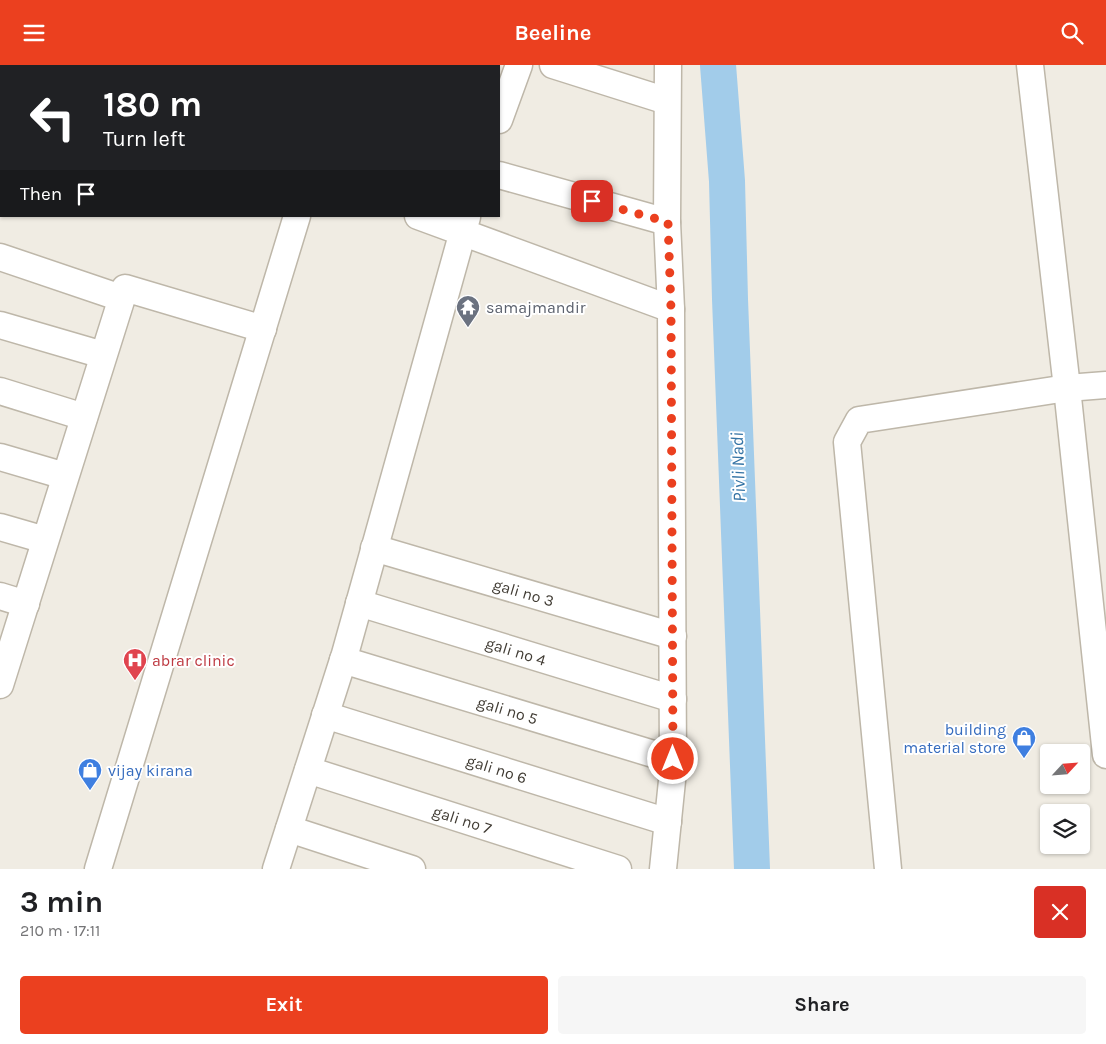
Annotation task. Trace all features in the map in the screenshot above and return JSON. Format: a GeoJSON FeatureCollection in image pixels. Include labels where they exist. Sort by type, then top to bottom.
{"type":"FeatureCollection","features":[{"type":"Feature","properties":{"kind":"street"},"geometry":{"type":"LineString","coordinates":[[500,118],[519,65]]}},
{"type":"Feature","properties":{"kind":"street"},"geometry":{"type":"LineString","coordinates":[[552,65],[667,101]]}},
{"type":"Feature","properties":{"kind":"street"},"geometry":{"type":"LineString","coordinates":[[663,869],[673,759],[668,65]]}},
{"type":"Feature","properties":{"kind":"street"},"geometry":{"type":"LineString","coordinates":[[1030,65],[1068,388],[1106,755]]}},
{"type":"Feature","properties":{"kind":"street"},"geometry":{"type":"LineString","coordinates":[[500,175],[668,222]]}},
{"type":"Feature","properties":{"kind":"street"},"geometry":{"type":"LineString","coordinates":[[98,869],[297,217]]}},
{"type":"Feature","properties":{"kind":"street"},"geometry":{"type":"LineString","coordinates":[[424,217],[464,224],[671,309]]}},
{"type":"Feature","properties":{"kind":"street"},"geometry":{"type":"LineString","coordinates":[[276,869],[343,660],[464,224]]}},
{"type":"Feature","properties":{"kind":"street"},"geometry":{"type":"LineString","coordinates":[[0,257],[121,298]]}},
{"type":"Feature","properties":{"kind":"street"},"geometry":{"type":"LineString","coordinates":[[1,680],[125,288],[263,329]]}},
{"type":"Feature","properties":{"kind":"street"},"geometry":{"type":"LineString","coordinates":[[0,325],[103,355]]}},
{"type":"Feature","properties":{"kind":"street"},"geometry":{"type":"LineString","coordinates":[[888,869],[847,443],[859,419],[1068,388],[1106,385]]}},
{"type":"Feature","properties":{"kind":"street"},"geometry":{"type":"LineString","coordinates":[[0,391],[84,417]]}},
{"type":"Feature","properties":{"kind":"street"},"geometry":{"type":"LineString","coordinates":[[0,457],[65,476]]}},
{"type":"Feature","properties":{"kind":"street"},"geometry":{"type":"LineString","coordinates":[[0,527],[45,541]]}},
{"type":"Feature","properties":{"kind":"street","name":"gali no 3"},"geometry":{"type":"LineString","coordinates":[[374,548],[673,636]]}},
{"type":"Feature","properties":{"kind":"street"},"geometry":{"type":"LineString","coordinates":[[0,596],[26,604]]}},
{"type":"Feature","properties":{"kind":"street","name":"gali no 4"},"geometry":{"type":"LineString","coordinates":[[359,603],[673,699]]}},
{"type":"Feature","properties":{"kind":"street","name":"gali no 5"},"geometry":{"type":"LineString","coordinates":[[343,660],[673,759]]}},
{"type":"Feature","properties":{"kind":"street","name":"gali no 6"},"geometry":{"type":"LineString","coordinates":[[325,715],[668,822]]}},
{"type":"Feature","properties":{"kind":"street","name":"gali no 7"},"geometry":{"type":"LineString","coordinates":[[308,770],[618,869]]}},
{"type":"Feature","properties":{"kind":"street"},"geometry":{"type":"LineString","coordinates":[[289,829],[412,869]]}},
{"type":"Feature","properties":{"kind":"waterway","name":"Pivli Nadi"},"geometry":{"type":"LineString","coordinates":[[718,65],[727,181],[752,869]]}},
{"type":"Feature","properties":{"kind":"place","name":"samajmandir"},"geometry":{"type":"Point","coordinates":[468,328]}},
{"type":"Feature","properties":{"kind":"place","name":"abrar clinic"},"geometry":{"type":"Point","coordinates":[135,681]}},
{"type":"Feature","properties":{"kind":"place","name":"building material store"},"geometry":{"type":"Point","coordinates":[1024,759]}},
{"type":"Feature","properties":{"kind":"place","name":"vijay kirana"},"geometry":{"type":"Point","coordinates":[90,791]}},
{"type":"Feature","properties":{"kind":"route"},"geometry":{"type":"LineString","coordinates":[[592,201],[668,222],[671,309],[673,759]]}}]}
